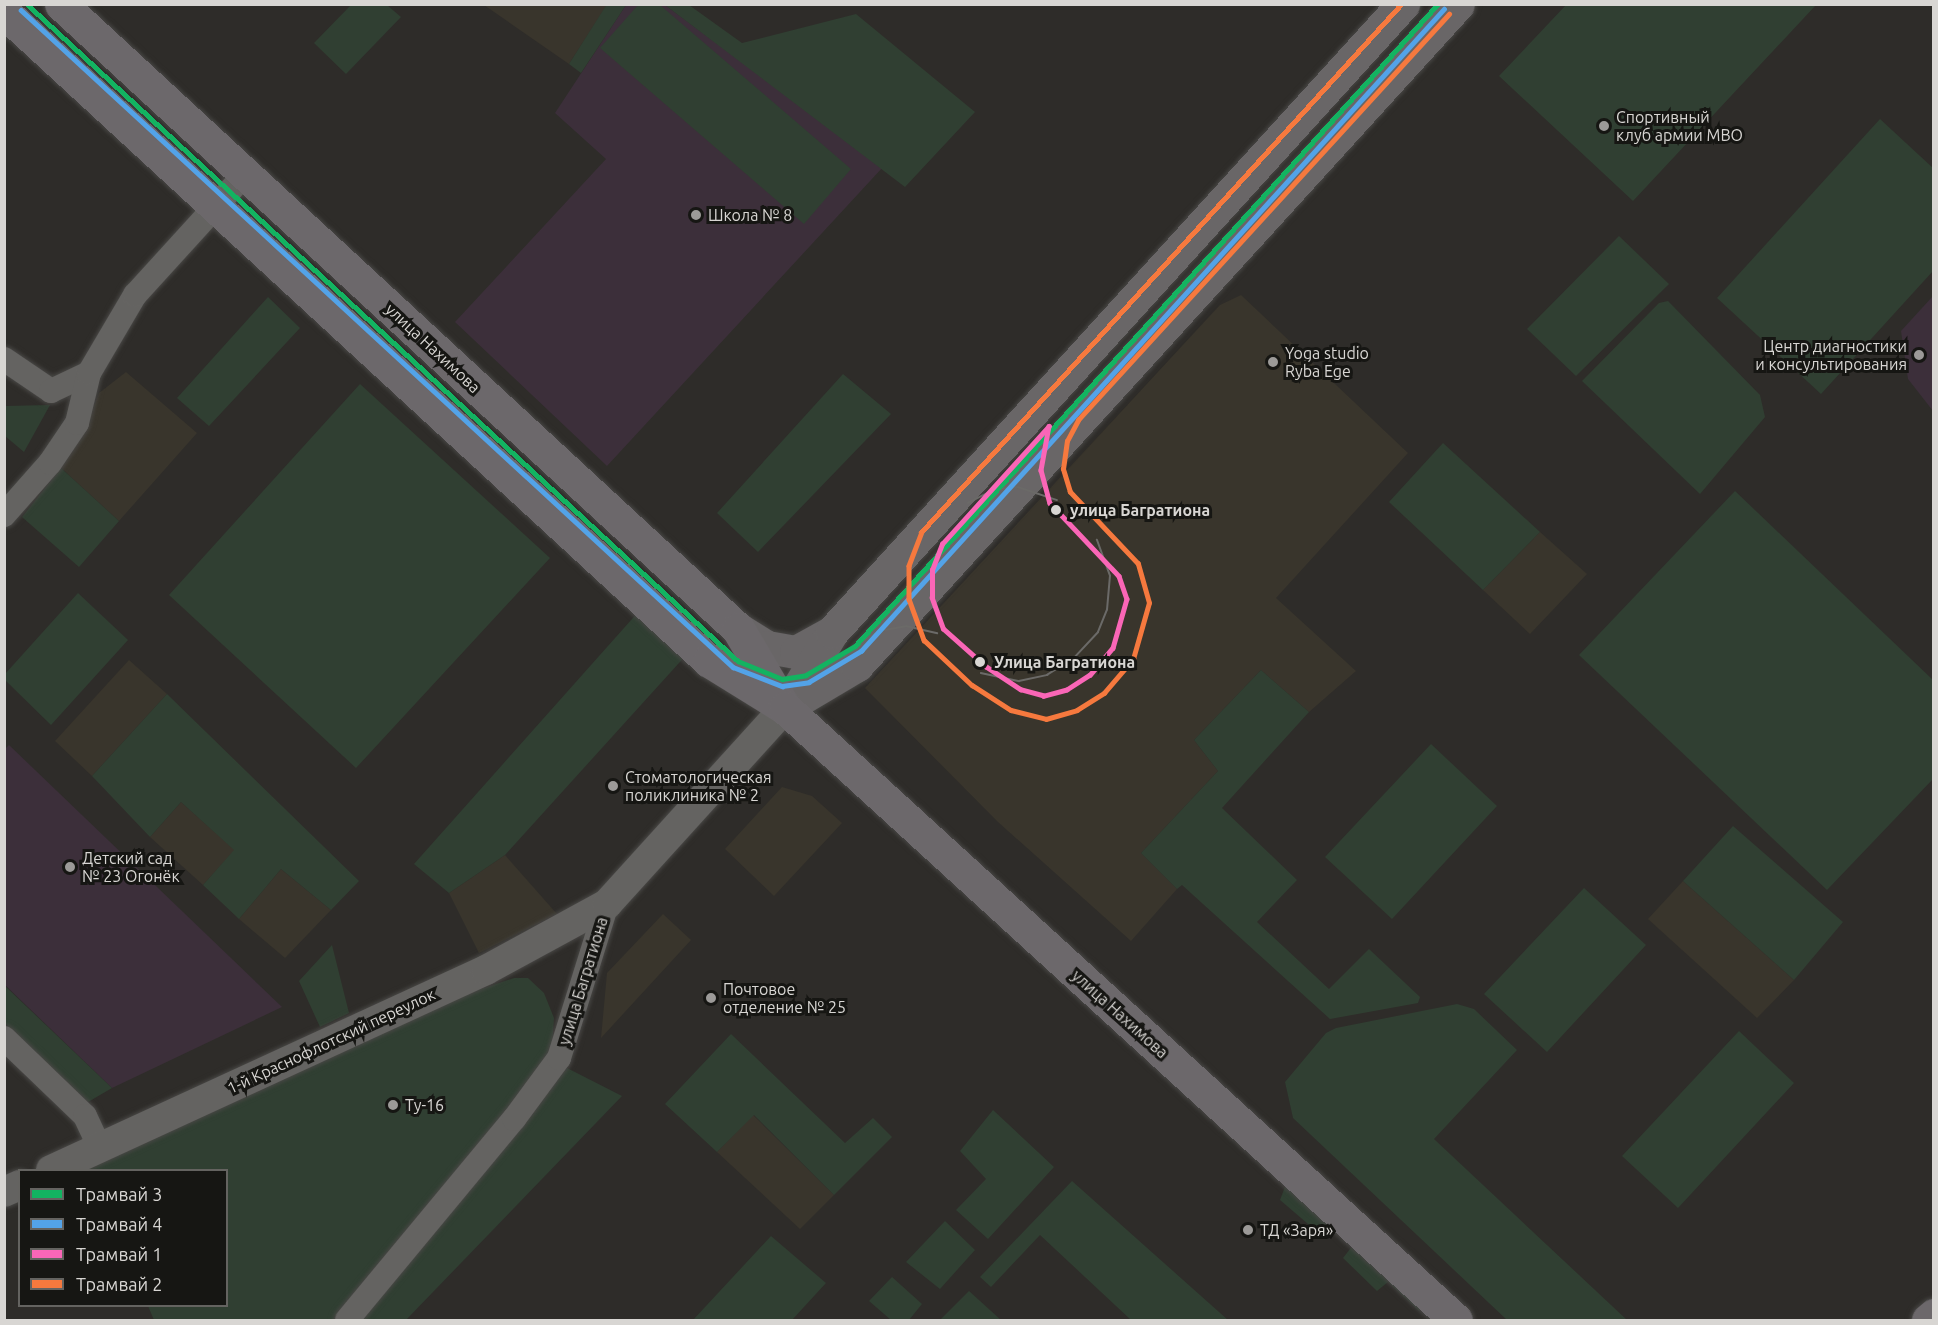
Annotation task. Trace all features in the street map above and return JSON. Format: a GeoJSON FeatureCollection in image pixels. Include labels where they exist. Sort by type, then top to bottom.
{"type":"FeatureCollection","features":[{"type":"Feature","properties":{"kind":"main road","name":"улица Нахимова"},"geometry":{"type":"LineString","coordinates":[[62,4],[738,629],[785,708]]}},
{"type":"Feature","properties":{"kind":"main road"},"geometry":{"type":"LineString","coordinates":[[1404,4],[1433,32]]}},
{"type":"Feature","properties":{"kind":"main road","name":"улица Багратиона"},"geometry":{"type":"LineString","coordinates":[[785,708],[832,632],[1404,4]]}},
{"type":"Feature","properties":{"kind":"main road","name":"улица Багратиона"},"geometry":{"type":"LineString","coordinates":[[785,708],[857,664],[1458,4]]}},
{"type":"Feature","properties":{"kind":"main road","name":"улица Нахимова"},"geometry":{"type":"LineString","coordinates":[[4,12],[709,661],[785,708],[1456,1320]]}},
{"type":"Feature","properties":{"kind":"main road"},"geometry":{"type":"LineString","coordinates":[[738,629],[767,647],[796,652],[832,632]]}},
{"type":"Feature","properties":{"kind":"main road"},"geometry":{"type":"LineString","coordinates":[[1928,1320],[1934,1315]]}},
{"type":"Feature","properties":{"kind":"street"},"geometry":{"type":"LineString","coordinates":[[4,515],[50,463],[77,423],[89,373],[135,294],[244,174]]}},
{"type":"Feature","properties":{"kind":"street"},"geometry":{"type":"LineString","coordinates":[[4,359],[51,391],[89,373]]}},
{"type":"Feature","properties":{"kind":"street","name":"улица Багратиона"},"geometry":{"type":"LineString","coordinates":[[347,1320],[513,1119],[558,1058],[607,904],[785,708]]}},
{"type":"Feature","properties":{"kind":"street","name":"1-й Краснофлотский переулок"},"geometry":{"type":"LineString","coordinates":[[53,1169],[486,970],[607,904]]}},
{"type":"Feature","properties":{"kind":"street"},"geometry":{"type":"LineString","coordinates":[[4,1038],[86,1116],[100,1148]]}},
{"type":"Feature","properties":{"kind":"street"},"geometry":{"type":"LineString","coordinates":[[4,1192],[18,1186]]}},
{"type":"Feature","properties":{"kind":"shaded area"},"geometry":{"type":"Polygon","coordinates":[[[484,5],[607,5],[569,64],[484,5]]]}},
{"type":"Feature","properties":{"kind":"shaded area","name":"Школа № 8"},"geometry":{"type":"Polygon","coordinates":[[[626,5],[665,5],[883,167],[607,466],[455,322],[606,159],[555,113],[626,5]]]}},
{"type":"Feature","properties":{"kind":"shaded area"},"geometry":{"type":"Polygon","coordinates":[[[1241,295],[1408,453],[1276,598],[1356,671],[1309,712],[1261,670],[1194,740],[1218,771],[1141,853],[1177,889],[1131,941],[998,822],[865,688],[1220,305],[1241,295]]]}},
{"type":"Feature","properties":{"kind":"shaded area","name":"Центр диагностики и консультирования"},"geometry":{"type":"Polygon","coordinates":[[[1933,296],[1933,411],[1908,379],[1901,331],[1933,296]]]}},
{"type":"Feature","properties":{"kind":"shaded area"},"geometry":{"type":"Polygon","coordinates":[[[126,372],[197,433],[119,521],[61,468],[85,428],[99,393],[126,372]]]}},
{"type":"Feature","properties":{"kind":"shaded area"},"geometry":{"type":"Polygon","coordinates":[[[1540,532],[1587,574],[1530,634],[1483,590],[1540,532]]]}},
{"type":"Feature","properties":{"kind":"shaded area"},"geometry":{"type":"Polygon","coordinates":[[[129,660],[167,694],[92,776],[55,741],[129,660]]]}},
{"type":"Feature","properties":{"kind":"shaded area","name":"Детский сад № 23 Огонёк"},"geometry":{"type":"Polygon","coordinates":[[[9,745],[282,1007],[112,1088],[5,985],[4,750],[9,745]]]}},
{"type":"Feature","properties":{"kind":"shaded area"},"geometry":{"type":"Polygon","coordinates":[[[782,787],[812,796],[842,823],[774,896],[725,849],[782,787]]]}},
{"type":"Feature","properties":{"kind":"shaded area"},"geometry":{"type":"Polygon","coordinates":[[[181,802],[235,850],[203,885],[150,837],[181,802]]]}},
{"type":"Feature","properties":{"kind":"shaded area"},"geometry":{"type":"Polygon","coordinates":[[[505,855],[557,914],[479,953],[449,893],[505,855]]]}},
{"type":"Feature","properties":{"kind":"shaded area"},"geometry":{"type":"Polygon","coordinates":[[[281,869],[331,910],[285,958],[239,919],[281,869]]]}},
{"type":"Feature","properties":{"kind":"shaded area"},"geometry":{"type":"Polygon","coordinates":[[[1683,881],[1794,980],[1757,1018],[1648,919],[1683,881]]]}},
{"type":"Feature","properties":{"kind":"shaded area"},"geometry":{"type":"Polygon","coordinates":[[[663,914],[691,940],[601,1038],[607,973],[663,914]]]}},
{"type":"Feature","properties":{"kind":"shaded area"},"geometry":{"type":"Polygon","coordinates":[[[753,1115],[834,1195],[800,1229],[717,1152],[753,1115]]]}},
{"type":"Feature","properties":{"kind":"green space"},"geometry":{"type":"Polygon","coordinates":[[[607,4],[626,5],[581,73],[569,64],[607,4]]]}},
{"type":"Feature","properties":{"kind":"green space"},"geometry":{"type":"Polygon","coordinates":[[[351,5],[387,5],[401,17],[346,74],[314,43],[351,5]]]}},
{"type":"Feature","properties":{"kind":"green space"},"geometry":{"type":"Polygon","coordinates":[[[638,5],[660,5],[851,169],[804,224],[600,48],[638,5]]]}},
{"type":"Feature","properties":{"kind":"green space"},"geometry":{"type":"Polygon","coordinates":[[[665,5],[689,5],[742,43],[856,14],[975,112],[905,187],[665,5]]]}},
{"type":"Feature","properties":{"kind":"green space"},"geometry":{"type":"Polygon","coordinates":[[[1566,5],[1816,5],[1633,201],[1499,76],[1566,5]]]}},
{"type":"Feature","properties":{"kind":"green space"},"geometry":{"type":"Polygon","coordinates":[[[1880,119],[1933,168],[1933,271],[1821,394],[1717,298],[1880,119]]]}},
{"type":"Feature","properties":{"kind":"green space"},"geometry":{"type":"Polygon","coordinates":[[[1619,236],[1669,284],[1576,376],[1527,329],[1619,236]]]}},
{"type":"Feature","properties":{"kind":"green space"},"geometry":{"type":"Polygon","coordinates":[[[268,297],[300,328],[209,426],[177,398],[268,297]]]}},
{"type":"Feature","properties":{"kind":"green space"},"geometry":{"type":"Polygon","coordinates":[[[1668,301],[1760,395],[1765,417],[1700,494],[1582,381],[1659,303],[1668,301]]]}},
{"type":"Feature","properties":{"kind":"green space"},"geometry":{"type":"Polygon","coordinates":[[[843,374],[891,414],[758,552],[717,513],[843,374]]]}},
{"type":"Feature","properties":{"kind":"green space"},"geometry":{"type":"Polygon","coordinates":[[[360,384],[550,558],[356,768],[169,595],[360,384]]]}},
{"type":"Feature","properties":{"kind":"green space"},"geometry":{"type":"Polygon","coordinates":[[[50,405],[24,452],[5,436],[5,406],[50,405]]]}},
{"type":"Feature","properties":{"kind":"green space"},"geometry":{"type":"Polygon","coordinates":[[[1443,443],[1540,532],[1483,590],[1389,502],[1443,443]]]}},
{"type":"Feature","properties":{"kind":"green space"},"geometry":{"type":"Polygon","coordinates":[[[61,468],[119,521],[79,567],[22,517],[61,468]]]}},
{"type":"Feature","properties":{"kind":"green space"},"geometry":{"type":"Polygon","coordinates":[[[1735,491],[1933,680],[1933,779],[1827,890],[1579,655],[1735,491]]]}},
{"type":"Feature","properties":{"kind":"green space"},"geometry":{"type":"Polygon","coordinates":[[[78,593],[128,640],[51,725],[5,680],[5,674],[78,593]]]}},
{"type":"Feature","properties":{"kind":"green space"},"geometry":{"type":"Polygon","coordinates":[[[640,610],[689,652],[505,855],[449,893],[414,864],[640,610]]]}},
{"type":"Feature","properties":{"kind":"green space"},"geometry":{"type":"Polygon","coordinates":[[[1261,670],[1309,712],[1222,808],[1297,880],[1257,922],[1329,989],[1369,949],[1420,997],[1418,1003],[1330,1019],[1182,885],[1177,889],[1141,853],[1218,771],[1194,740],[1261,670]]]}},
{"type":"Feature","properties":{"kind":"green space"},"geometry":{"type":"Polygon","coordinates":[[[167,694],[359,881],[331,910],[281,869],[239,919],[203,885],[234,850],[181,802],[150,837],[92,776],[167,694]]]}},
{"type":"Feature","properties":{"kind":"green space"},"geometry":{"type":"Polygon","coordinates":[[[1431,744],[1497,806],[1392,919],[1325,857],[1431,744]]]}},
{"type":"Feature","properties":{"kind":"green space"},"geometry":{"type":"Polygon","coordinates":[[[1733,826],[1843,922],[1794,980],[1683,881],[1733,826]]]}},
{"type":"Feature","properties":{"kind":"green space"},"geometry":{"type":"Polygon","coordinates":[[[1584,888],[1646,945],[1547,1052],[1484,994],[1584,888]]]}},
{"type":"Feature","properties":{"kind":"green space"},"geometry":{"type":"Polygon","coordinates":[[[332,945],[349,1013],[320,1027],[299,981],[332,945]]]}},
{"type":"Feature","properties":{"kind":"green space"},"geometry":{"type":"Polygon","coordinates":[[[514,978],[528,978],[544,993],[554,1018],[552,1049],[513,1108],[333,1320],[154,1320],[148,1307],[228,1307],[228,1169],[90,1169],[89,1167],[466,994],[514,978]]]}},
{"type":"Feature","properties":{"kind":"green space"},"geometry":{"type":"Polygon","coordinates":[[[4,985],[112,1088],[88,1102],[5,1023],[4,985]]]}},
{"type":"Feature","properties":{"kind":"green space"},"geometry":{"type":"Polygon","coordinates":[[[1457,1004],[1474,1009],[1517,1050],[1434,1139],[1627,1320],[1507,1320],[1293,1118],[1285,1082],[1326,1033],[1336,1028],[1457,1004]]]}},
{"type":"Feature","properties":{"kind":"green space"},"geometry":{"type":"Polygon","coordinates":[[[1739,1031],[1794,1083],[1678,1208],[1622,1156],[1739,1031]]]}},
{"type":"Feature","properties":{"kind":"green space"},"geometry":{"type":"Polygon","coordinates":[[[731,1034],[845,1143],[873,1118],[892,1137],[834,1195],[754,1115],[717,1152],[665,1104],[731,1034]]]}},
{"type":"Feature","properties":{"kind":"green space"},"geometry":{"type":"Polygon","coordinates":[[[567,1068],[622,1096],[406,1320],[359,1320],[567,1068]]]}},
{"type":"Feature","properties":{"kind":"green space"},"geometry":{"type":"Polygon","coordinates":[[[993,1110],[1054,1167],[988,1239],[956,1210],[986,1179],[960,1151],[993,1110]]]}},
{"type":"Feature","properties":{"kind":"green space"},"geometry":{"type":"Polygon","coordinates":[[[1288,1179],[1335,1219],[1322,1236],[1280,1200],[1288,1179]]]}},
{"type":"Feature","properties":{"kind":"green space"},"geometry":{"type":"Polygon","coordinates":[[[1072,1181],[1228,1320],[1131,1320],[1040,1235],[991,1287],[980,1277],[1072,1181]]]}},
{"type":"Feature","properties":{"kind":"green space"},"geometry":{"type":"Polygon","coordinates":[[[945,1221],[975,1250],[940,1289],[906,1262],[945,1221]]]}},
{"type":"Feature","properties":{"kind":"green space"},"geometry":{"type":"Polygon","coordinates":[[[771,1236],[826,1283],[792,1320],[693,1320],[771,1236]]]}},
{"type":"Feature","properties":{"kind":"green space"},"geometry":{"type":"Polygon","coordinates":[[[1357,1240],[1426,1303],[1419,1311],[1388,1282],[1377,1291],[1343,1258],[1357,1240]]]}},
{"type":"Feature","properties":{"kind":"green space"},"geometry":{"type":"Polygon","coordinates":[[[892,1277],[922,1304],[909,1320],[891,1320],[869,1301],[892,1277]]]}},
{"type":"Feature","properties":{"kind":"green space"},"geometry":{"type":"Polygon","coordinates":[[[969,1291],[1001,1320],[940,1320],[969,1291]]]}},
{"type":"Feature","properties":{"kind":"tram line","name":"3"},"geometry":{"type":"LineString","coordinates":[[27,4],[738,661],[782,679],[806,675],[855,646],[1438,4]]}},
{"type":"Feature","properties":{"kind":"tram line","name":"2"},"geometry":{"type":"LineString","coordinates":[[1402,4],[922,532],[909,566],[909,599],[924,640],[972,685],[1011,710],[1046,719],[1077,710],[1104,693],[1133,659],[1149,603],[1138,564],[1070,492],[1063,469],[1067,441],[1078,420],[1449,14]]}},
{"type":"Feature","properties":{"kind":"tram line","name":"4"},"geometry":{"type":"LineString","coordinates":[[21,10],[733,667],[782,686],[809,682],[861,651],[1444,9]]}},
{"type":"Feature","properties":{"kind":"tram line","name":"1"},"geometry":{"type":"LineString","coordinates":[[1049,426],[1041,470],[1050,503],[1119,576],[1127,599],[1113,648],[1090,675],[1067,690],[1044,696],[1021,690],[986,667],[943,629],[932,598],[932,570],[942,544],[1049,426]]}},
{"type":"Feature","properties":{"kind":"tram line"},"geometry":{"type":"LineString","coordinates":[[968,503],[996,489],[1018,487],[1057,500]]}},
{"type":"Feature","properties":{"kind":"tram line"},"geometry":{"type":"LineString","coordinates":[[981,673],[1019,681],[1047,675],[1074,658],[1098,632],[1107,610],[1110,576],[1097,540]]}},
{"type":"Feature","properties":{"kind":"tram line"},"geometry":{"type":"LineString","coordinates":[[855,646],[879,631],[906,626],[937,633]]}},
{"type":"Feature","properties":{"kind":"place","name":"Спортивный клуб армии МВО"},"geometry":{"type":"Point","coordinates":[1604,126]}},
{"type":"Feature","properties":{"kind":"place","name":"Школа № 8"},"geometry":{"type":"Point","coordinates":[696,215]}},
{"type":"Feature","properties":{"kind":"place","name":"Центр диагностики и консультирования"},"geometry":{"type":"Point","coordinates":[1919,355]}},
{"type":"Feature","properties":{"kind":"place","name":"Yoga studio Ryba Ege"},"geometry":{"type":"Point","coordinates":[1273,362]}},
{"type":"Feature","properties":{"kind":"place","name":"улица Багратиона"},"geometry":{"type":"Point","coordinates":[1056,510]}},
{"type":"Feature","properties":{"kind":"place","name":"Улица Багратиона"},"geometry":{"type":"Point","coordinates":[980,662]}},
{"type":"Feature","properties":{"kind":"place","name":"Стоматологическая поликлиника № 2"},"geometry":{"type":"Point","coordinates":[613,786]}},
{"type":"Feature","properties":{"kind":"place","name":"Детский сад № 23 Огонёк"},"geometry":{"type":"Point","coordinates":[70,867]}},
{"type":"Feature","properties":{"kind":"place","name":"Почтовое отделение № 25"},"geometry":{"type":"Point","coordinates":[711,998]}},
{"type":"Feature","properties":{"kind":"place","name":"Ту-16"},"geometry":{"type":"Point","coordinates":[393,1105]}},
{"type":"Feature","properties":{"kind":"place","name":"ТД «Заря»"},"geometry":{"type":"Point","coordinates":[1248,1230]}}]}
